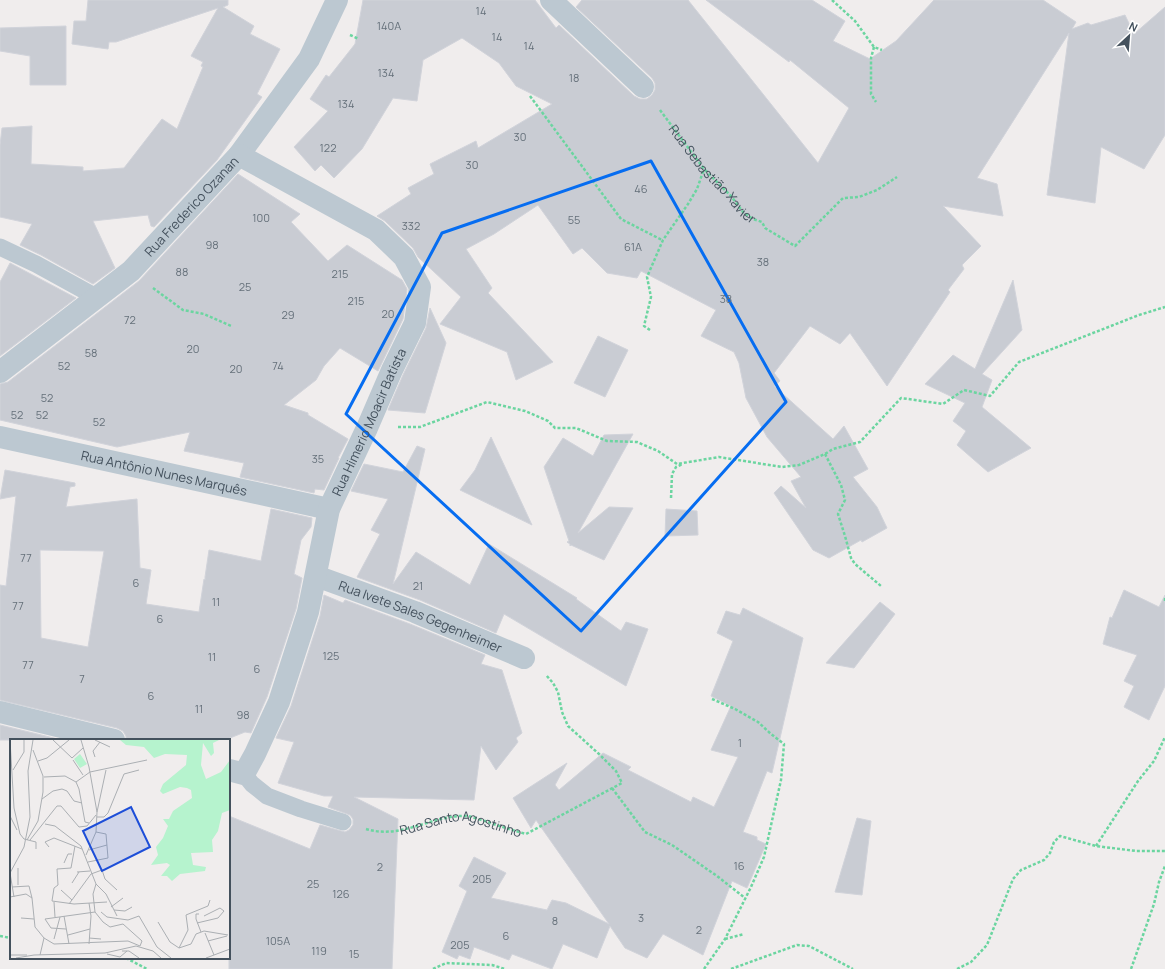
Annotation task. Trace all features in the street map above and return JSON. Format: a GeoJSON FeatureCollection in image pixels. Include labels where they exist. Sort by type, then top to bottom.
{"type":"FeatureCollection","features":[{"type":"Feature","properties":{"kind":"street","name":"Rua Frederico Ozanan"},"geometry":{"type":"LineString","coordinates":[[0,372],[131,271],[239,155],[309,60],[337,0]]}},
{"type":"Feature","properties":{"kind":"street"},"geometry":{"type":"LineString","coordinates":[[551,0],[643,87]]}},
{"type":"Feature","properties":{"kind":"street","name":"Rua Himerio Moacir Batista"},"geometry":{"type":"LineString","coordinates":[[236,772],[255,754],[278,702],[308,612],[329,509],[415,323],[420,287],[404,257],[376,230],[239,155]]}},
{"type":"Feature","properties":{"kind":"street","name":"Rua Antônio Nunes Marquês"},"geometry":{"type":"LineString","coordinates":[[0,437],[329,509]]}},
{"type":"Feature","properties":{"kind":"street","name":"Rua Ivete Sales Gegenheimer"},"geometry":{"type":"LineString","coordinates":[[316,576],[415,612],[524,658]]}},
{"type":"Feature","properties":{"kind":"street"},"geometry":{"type":"LineString","coordinates":[[0,712],[110,739]]}},
{"type":"Feature","properties":{"kind":"lane"},"geometry":{"type":"LineString","coordinates":[[0,247],[36,264],[96,297]]}},
{"type":"Feature","properties":{"kind":"lane"},"geometry":{"type":"LineString","coordinates":[[236,772],[267,796],[342,822]]}},
{"type":"Feature","properties":{"kind":"path"},"geometry":{"type":"LineString","coordinates":[[832,0],[855,22],[874,47],[882,50]]}},
{"type":"Feature","properties":{"kind":"path"},"geometry":{"type":"LineString","coordinates":[[874,47],[871,58],[871,94],[876,102]]}},
{"type":"Feature","properties":{"kind":"path","name":"Rua Sebastião Xavier"},"geometry":{"type":"LineString","coordinates":[[643,87],[704,169],[731,196],[744,212],[753,219],[762,222],[765,228],[795,246],[843,198],[859,197],[877,190],[897,177]]}},
{"type":"Feature","properties":{"kind":"path"},"geometry":{"type":"LineString","coordinates":[[530,96],[621,219],[663,240]]}},
{"type":"Feature","properties":{"kind":"path"},"geometry":{"type":"LineString","coordinates":[[650,330],[644,326],[651,297],[647,277],[663,240],[697,189],[704,169]]}},
{"type":"Feature","properties":{"kind":"path"},"geometry":{"type":"LineString","coordinates":[[131,271],[183,310],[204,314],[231,326]]}},
{"type":"Feature","properties":{"kind":"path"},"geometry":{"type":"LineString","coordinates":[[367,428],[420,427],[487,402],[525,411],[548,421],[555,428],[576,428],[607,441],[637,442],[658,451],[677,464],[719,457],[782,467],[799,465],[833,449],[860,442],[901,398],[943,404],[964,390],[990,396],[1019,362],[1138,315],[1165,307]]}},
{"type":"Feature","properties":{"kind":"path"},"geometry":{"type":"LineString","coordinates":[[825,454],[841,485],[846,500],[838,514],[851,558],[855,564],[881,586]]}},
{"type":"Feature","properties":{"kind":"path"},"geometry":{"type":"LineString","coordinates":[[671,498],[672,474],[676,468],[687,463]]}},
{"type":"Feature","properties":{"kind":"path"},"geometry":{"type":"LineString","coordinates":[[1165,598],[1165,603]]}},
{"type":"Feature","properties":{"kind":"path","name":"Rua Santo Agostinho"},"geometry":{"type":"LineString","coordinates":[[364,828],[376,832],[405,830],[448,817],[469,816],[526,834],[622,782],[616,771],[568,726],[562,712],[558,692],[553,683],[542,671],[535,668],[524,658]]}},
{"type":"Feature","properties":{"kind":"path"},"geometry":{"type":"LineString","coordinates":[[704,969],[725,939],[764,857],[781,780],[784,744],[758,722],[735,708],[712,699]]}},
{"type":"Feature","properties":{"kind":"path"},"geometry":{"type":"LineString","coordinates":[[1096,846],[1138,781],[1154,761],[1165,737]]}},
{"type":"Feature","properties":{"kind":"path"},"geometry":{"type":"LineString","coordinates":[[612,788],[645,832],[672,845],[717,876],[745,898]]}},
{"type":"Feature","properties":{"kind":"path"},"geometry":{"type":"LineString","coordinates":[[957,969],[971,962],[987,945],[1013,879],[1021,870],[1044,860],[1050,853],[1054,842],[1060,836],[1096,846],[1136,851],[1165,851]]}},
{"type":"Feature","properties":{"kind":"path"},"geometry":{"type":"LineString","coordinates":[[1131,969],[1154,904],[1159,882],[1165,866]]}},
{"type":"Feature","properties":{"kind":"path"},"geometry":{"type":"LineString","coordinates":[[725,939],[744,934]]}},
{"type":"Feature","properties":{"kind":"path"},"geometry":{"type":"LineString","coordinates":[[0,936],[10,938]]}},
{"type":"Feature","properties":{"kind":"path"},"geometry":{"type":"LineString","coordinates":[[731,969],[797,944],[809,946],[853,969]]}},
{"type":"Feature","properties":{"kind":"path"},"geometry":{"type":"LineString","coordinates":[[128,959],[147,969]]}},
{"type":"Feature","properties":{"kind":"path"},"geometry":{"type":"LineString","coordinates":[[434,969],[446,963],[492,965],[505,969]]}},
{"type":"Feature","properties":{"kind":"highlighted area"},"geometry":{"type":"Polygon","coordinates":[[[651,161],[786,402],[581,631],[346,414],[442,233],[651,161]]]}},
{"type":"Feature","properties":{"kind":"building"},"geometry":{"type":"Polygon","coordinates":[[[88,0],[228,0],[228,5],[223,7],[254,26],[250,34],[280,49],[257,94],[262,97],[217,160],[154,227],[151,226],[148,215],[93,221],[115,268],[93,284],[20,245],[32,224],[0,217],[0,145],[2,128],[32,126],[31,164],[83,167],[83,171],[124,168],[162,119],[177,129],[203,67],[201,66],[203,62],[191,56],[218,8],[116,42],[109,42],[108,49],[72,44],[74,21],[86,21],[88,0]]]}},
{"type":"Feature","properties":{"kind":"building"},"geometry":{"type":"Polygon","coordinates":[[[363,0],[535,0],[556,28],[559,25],[634,96],[640,99],[647,99],[655,90],[655,83],[652,78],[576,7],[582,0],[688,0],[818,163],[849,108],[790,60],[789,62],[706,0],[812,0],[845,21],[833,41],[870,59],[896,41],[934,0],[1043,0],[1076,22],[1072,29],[1088,23],[1091,25],[1125,15],[1134,34],[1165,7],[1165,135],[1144,169],[1101,147],[1095,203],[1047,195],[1069,33],[977,178],[997,184],[1003,216],[943,206],[981,246],[962,265],[964,269],[948,290],[950,292],[887,386],[850,333],[840,344],[810,326],[774,373],[780,381],[774,386],[833,439],[844,426],[868,469],[853,477],[877,507],[887,528],[862,542],[861,540],[829,558],[813,550],[774,493],[781,486],[806,508],[791,481],[801,477],[767,437],[746,398],[739,363],[734,352],[701,336],[716,310],[641,271],[637,278],[607,273],[582,248],[573,254],[538,205],[494,234],[466,249],[492,288],[488,293],[553,362],[516,380],[507,352],[440,324],[461,297],[418,257],[413,248],[385,221],[377,216],[411,194],[408,188],[434,174],[430,164],[476,141],[478,148],[552,104],[516,86],[499,63],[462,38],[423,60],[417,101],[393,98],[362,149],[334,178],[321,165],[315,171],[294,147],[328,111],[310,99],[326,75],[329,77],[355,44],[363,0]]]}},
{"type":"Feature","properties":{"kind":"building"},"geometry":{"type":"Polygon","coordinates":[[[66,26],[66,85],[30,85],[30,56],[0,51],[0,28],[66,26]]]}},
{"type":"Feature","properties":{"kind":"building"},"geometry":{"type":"Polygon","coordinates":[[[238,174],[300,214],[291,222],[328,261],[347,245],[402,280],[407,289],[403,319],[378,371],[340,348],[324,366],[316,380],[284,405],[308,413],[308,415],[348,439],[324,490],[315,489],[314,493],[240,477],[244,463],[184,451],[190,432],[117,447],[0,420],[0,384],[8,382],[139,281],[238,174]]]}},
{"type":"Feature","properties":{"kind":"building"},"geometry":{"type":"Polygon","coordinates":[[[10,263],[76,298],[0,356],[0,282],[10,263]]]}},
{"type":"Feature","properties":{"kind":"building"},"geometry":{"type":"Polygon","coordinates":[[[1013,280],[1022,330],[982,374],[992,380],[982,407],[1031,448],[988,472],[957,445],[966,431],[953,421],[965,403],[925,384],[953,355],[975,369],[1013,280]]]}},
{"type":"Feature","properties":{"kind":"building"},"geometry":{"type":"Polygon","coordinates":[[[430,308],[446,343],[425,413],[388,410],[426,328],[430,308]]]}},
{"type":"Feature","properties":{"kind":"building"},"geometry":{"type":"Polygon","coordinates":[[[598,336],[628,350],[605,397],[574,383],[598,336]]]}},
{"type":"Feature","properties":{"kind":"building"},"geometry":{"type":"Polygon","coordinates":[[[633,434],[578,533],[609,507],[633,508],[604,560],[571,545],[570,546],[567,542],[569,541],[544,467],[563,438],[593,456],[604,435],[633,434]]]}},
{"type":"Feature","properties":{"kind":"building"},"geometry":{"type":"Polygon","coordinates":[[[491,437],[532,525],[460,490],[475,470],[491,437]]]}},
{"type":"Feature","properties":{"kind":"building"},"geometry":{"type":"Polygon","coordinates":[[[417,446],[425,449],[393,584],[416,552],[470,585],[489,544],[577,598],[576,599],[621,631],[626,622],[648,629],[626,686],[504,614],[496,633],[420,600],[357,577],[380,534],[371,530],[388,499],[351,491],[364,464],[403,472],[417,446]]]}},
{"type":"Feature","properties":{"kind":"building"},"geometry":{"type":"Polygon","coordinates":[[[5,470],[75,483],[75,486],[70,487],[66,507],[137,499],[140,568],[151,570],[146,604],[199,612],[209,550],[261,561],[271,509],[312,518],[311,527],[301,540],[294,574],[302,578],[296,609],[267,697],[251,733],[245,732],[228,739],[126,739],[123,731],[117,728],[0,700],[0,585],[6,586],[16,496],[0,499],[5,470]],[[40,550],[41,638],[88,647],[104,551],[40,550]]]}},
{"type":"Feature","properties":{"kind":"building"},"geometry":{"type":"Polygon","coordinates":[[[666,509],[697,511],[698,535],[665,536],[666,509]]]}},
{"type":"Feature","properties":{"kind":"building"},"geometry":{"type":"Polygon","coordinates":[[[1124,590],[1159,607],[1165,595],[1165,686],[1149,720],[1124,707],[1134,686],[1124,681],[1137,655],[1103,644],[1110,617],[1112,618],[1124,590]]]}},
{"type":"Feature","properties":{"kind":"building"},"geometry":{"type":"Polygon","coordinates":[[[324,595],[343,603],[345,600],[410,624],[485,655],[481,664],[502,670],[522,733],[516,738],[518,742],[496,770],[481,746],[474,800],[354,797],[398,819],[392,969],[229,969],[230,816],[310,849],[320,825],[345,832],[353,825],[353,819],[350,815],[328,807],[333,796],[324,796],[278,783],[294,742],[276,738],[291,706],[320,616],[324,595]]]}},
{"type":"Feature","properties":{"kind":"building"},"geometry":{"type":"Polygon","coordinates":[[[880,602],[895,614],[854,668],[826,663],[880,602]]]}},
{"type":"Feature","properties":{"kind":"building"},"geometry":{"type":"Polygon","coordinates":[[[743,608],[803,638],[772,773],[767,771],[743,832],[757,837],[757,840],[766,844],[747,888],[732,881],[703,955],[663,934],[647,958],[625,948],[610,926],[597,958],[563,944],[552,969],[512,954],[509,960],[474,947],[470,959],[459,955],[457,959],[442,952],[467,891],[459,886],[474,857],[506,873],[491,898],[547,910],[552,900],[566,903],[609,924],[536,820],[531,828],[513,798],[567,763],[555,785],[559,790],[603,753],[631,767],[628,770],[691,802],[693,797],[714,807],[738,757],[711,750],[731,706],[711,696],[733,641],[717,633],[726,611],[740,615],[743,608]]]}},
{"type":"Feature","properties":{"kind":"building"},"geometry":{"type":"Polygon","coordinates":[[[0,725],[58,739],[10,739],[0,740],[0,725]]]}},
{"type":"Feature","properties":{"kind":"building"},"geometry":{"type":"Polygon","coordinates":[[[857,818],[871,821],[862,895],[835,892],[857,818]]]}}]}
